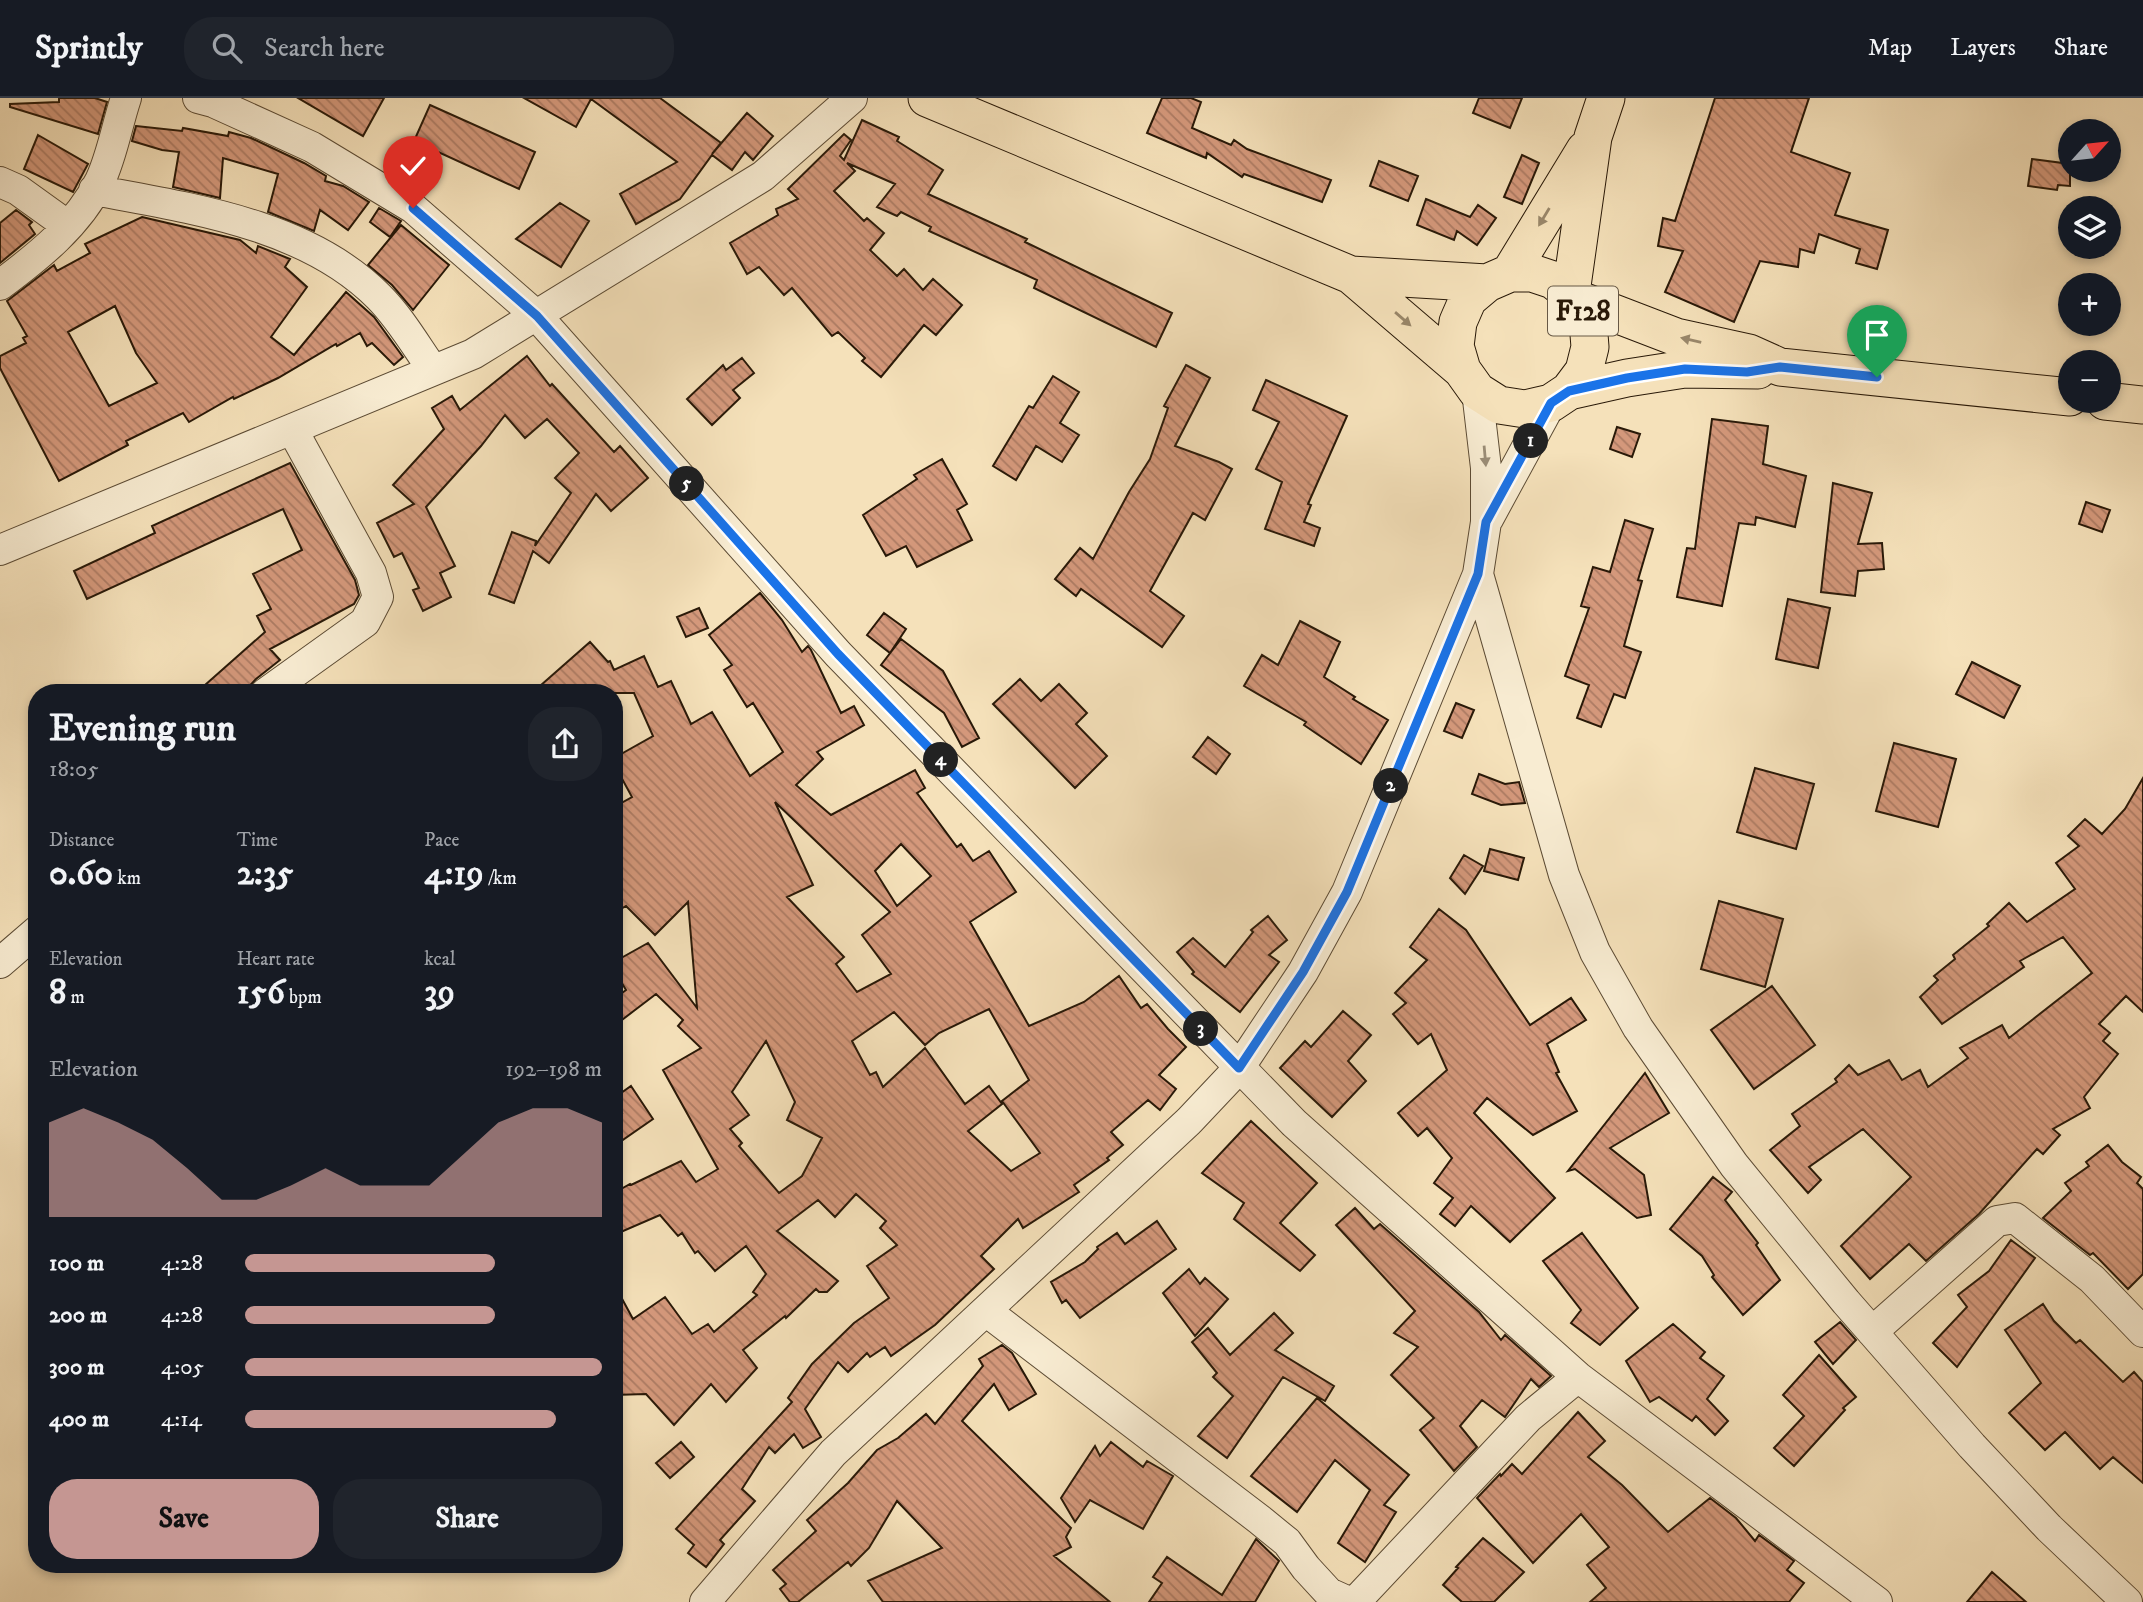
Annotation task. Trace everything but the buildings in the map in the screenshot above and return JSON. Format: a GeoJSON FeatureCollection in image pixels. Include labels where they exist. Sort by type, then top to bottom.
{"type":"FeatureCollection","features":[{"type":"Feature","properties":{"kind":"main road"},"geometry":{"type":"LineString","coordinates":[[927,98],[1351,275],[1469,380]]}},
{"type":"Feature","properties":{"kind":"main road","name":"F128"},"geometry":{"type":"LineString","coordinates":[[1560,397],[1584,371],[1590,347],[1588,322],[1574,296],[1593,138],[1606,98]]}},
{"type":"Feature","properties":{"kind":"main road","name":"F128"},"geometry":{"type":"LineString","coordinates":[[1593,138],[1498,278],[1468,299],[1458,322],[1455,346],[1469,380],[1499,405],[1525,409],[1627,378],[1685,369],[1747,372],[1780,367],[2058,396]]}},
{"type":"Feature","properties":{"kind":"main road","name":"F128"},"geometry":{"type":"LineString","coordinates":[[1498,278],[1532,273],[1553,280],[1574,296],[1676,337],[1748,353],[1780,367]]}},
{"type":"Feature","properties":{"kind":"main road"},"geometry":{"type":"LineString","coordinates":[[1351,275],[1498,278]]}},
{"type":"Feature","properties":{"kind":"main road"},"geometry":{"type":"LineString","coordinates":[[2121,403],[2143,405]]}},
{"type":"Feature","properties":{"kind":"street"},"geometry":{"type":"LineString","coordinates":[[0,285],[45,251],[78,215],[100,180],[126,98]]}},
{"type":"Feature","properties":{"kind":"street"},"geometry":{"type":"LineString","coordinates":[[198,98],[213,102],[312,147],[413,208],[537,316],[838,654],[1294,1124],[1578,1377],[1877,1602]]}},
{"type":"Feature","properties":{"kind":"street"},"geometry":{"type":"LineString","coordinates":[[0,550],[473,354],[763,176],[852,98]]}},
{"type":"Feature","properties":{"kind":"street"},"geometry":{"type":"LineString","coordinates":[[0,183],[18,190],[68,226]]}},
{"type":"Feature","properties":{"kind":"street"},"geometry":{"type":"LineString","coordinates":[[94,190],[192,209],[308,245],[342,264],[381,298],[433,370]]}},
{"type":"Feature","properties":{"kind":"street"},"geometry":{"type":"LineString","coordinates":[[705,1602],[833,1453],[1189,1121],[1239,1068],[1303,972],[1347,892],[1478,574],[1486,522],[1486,468],[1469,380]]}},
{"type":"Feature","properties":{"kind":"street"},"geometry":{"type":"LineString","coordinates":[[1486,522],[1560,397]]}},
{"type":"Feature","properties":{"kind":"street"},"geometry":{"type":"LineString","coordinates":[[279,684],[365,622],[378,597],[371,573],[292,429]]}},
{"type":"Feature","properties":{"kind":"street"},"geometry":{"type":"LineString","coordinates":[[1478,574],[1564,875],[1595,952],[1638,1028],[1734,1165],[1872,1332],[1972,1446],[2049,1528],[2127,1602]]}},
{"type":"Feature","properties":{"kind":"street"},"geometry":{"type":"LineString","coordinates":[[1,963],[28,939]]}},
{"type":"Feature","properties":{"kind":"street"},"geometry":{"type":"LineString","coordinates":[[1872,1332],[1997,1221],[2015,1218],[2092,1279],[2143,1332]]}},
{"type":"Feature","properties":{"kind":"street"},"geometry":{"type":"LineString","coordinates":[[986,1311],[1287,1542],[1329,1593],[1352,1602],[1528,1418],[1578,1377]]}},
{"type":"Feature","properties":{"kind":"route"},"geometry":{"type":"LineString","coordinates":[[413,208],[537,316],[838,654],[1239,1068],[1303,972],[1347,892],[1478,574],[1486,522],[1551,403],[1569,391],[1685,369],[1747,372],[1780,367],[1877,377]]}}]}
